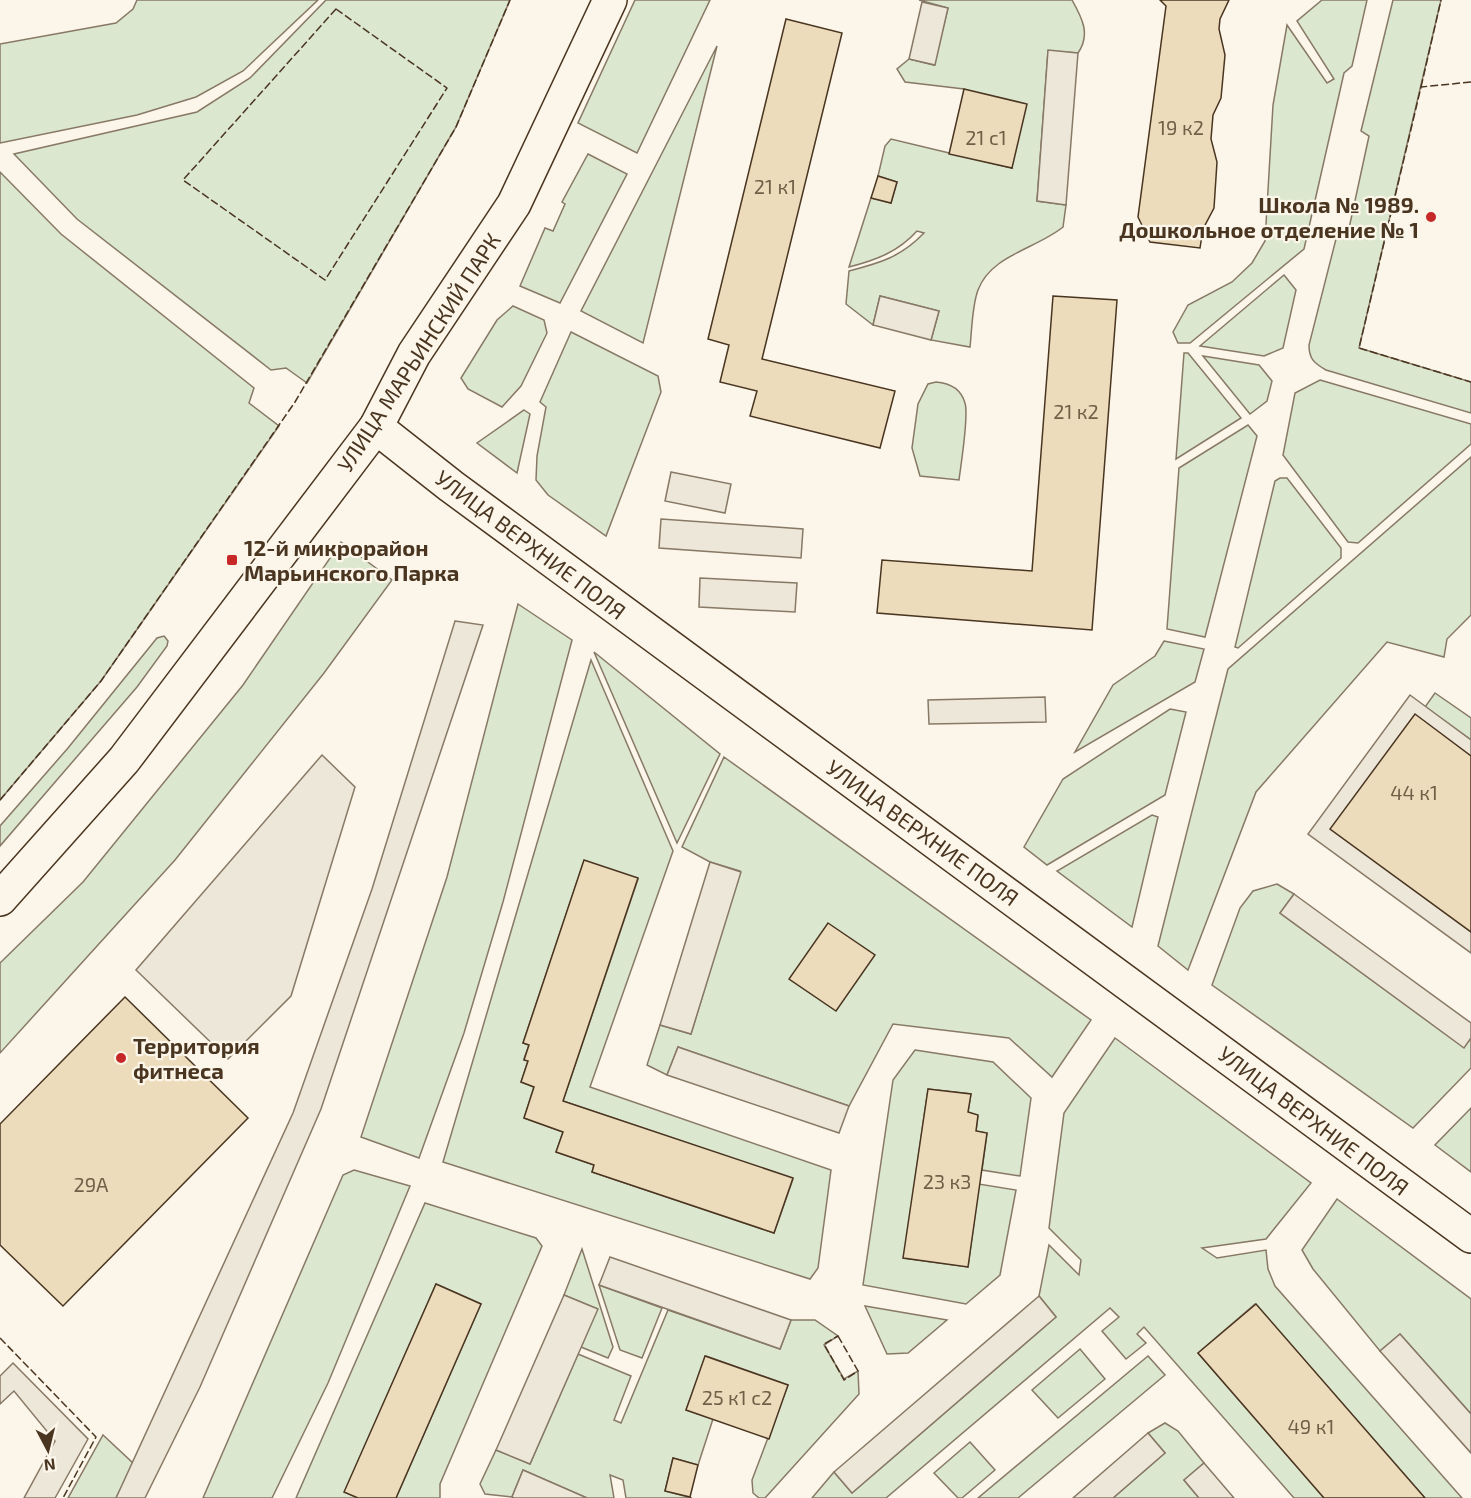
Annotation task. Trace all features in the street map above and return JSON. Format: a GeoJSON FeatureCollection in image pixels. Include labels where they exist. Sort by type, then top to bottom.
{"type":"FeatureCollection","features":[{"type":"Feature","properties":{"kind":"street","name":"УЛИЦА МАРЬИНСКИЙ ПАРК"},"geometry":{"type":"LineString","coordinates":[[0,899],[124,760],[376,427],[414,354],[514,204],[610,0]]}},
{"type":"Feature","properties":{"kind":"street","name":"УЛИЦА ВЕРХНИЕ ПОЛЯ"},"geometry":{"type":"LineString","coordinates":[[376,427],[469,499],[1471,1236]]}},
{"type":"Feature","properties":{"kind":"green space"},"geometry":{"type":"Polygon","coordinates":[[[137,0],[318,0],[243,71],[196,97],[137,115],[0,143],[0,44],[116,23],[133,9],[137,0]]]}},
{"type":"Feature","properties":{"kind":"green space"},"geometry":{"type":"Polygon","coordinates":[[[326,0],[510,0],[456,127],[307,383],[286,368],[271,370],[77,219],[14,154],[197,112],[250,78],[326,0]]]}},
{"type":"Feature","properties":{"kind":"green space"},"geometry":{"type":"Polygon","coordinates":[[[635,0],[710,0],[637,153],[578,123],[635,0]]]}},
{"type":"Feature","properties":{"kind":"green space"},"geometry":{"type":"Polygon","coordinates":[[[919,0],[1072,0],[1084,26],[1084,39],[1078,53],[1048,51],[1037,201],[1066,205],[1063,227],[1003,260],[984,278],[974,303],[970,347],[931,340],[939,311],[880,296],[873,325],[846,304],[849,271],[890,258],[907,248],[924,233],[917,231],[886,254],[849,267],[871,198],[891,203],[897,182],[878,176],[885,146],[891,139],[1012,168],[964,89],[905,82],[897,69],[909,59],[934,65],[948,8],[919,0]]]}},
{"type":"Feature","properties":{"kind":"green space"},"geometry":{"type":"Polygon","coordinates":[[[1322,0],[1367,0],[1352,66],[1344,73],[1304,249],[1190,343],[1178,343],[1173,332],[1188,305],[1232,282],[1252,263],[1265,241],[1273,105],[1287,25],[1327,83],[1334,79],[1297,21],[1322,0]]]}},
{"type":"Feature","properties":{"kind":"green space"},"geometry":{"type":"Polygon","coordinates":[[[1393,0],[1441,0],[1359,348],[1471,382],[1471,413],[1326,370],[1315,363],[1310,354],[1309,345],[1336,239],[1340,234],[1348,233],[1369,136],[1361,131],[1393,0]]]}},
{"type":"Feature","properties":{"kind":"green space"},"geometry":{"type":"Polygon","coordinates":[[[717,46],[643,343],[581,311],[717,46]]]}},
{"type":"Feature","properties":{"kind":"green space"},"geometry":{"type":"Polygon","coordinates":[[[588,154],[627,174],[560,303],[520,286],[545,228],[553,231],[565,204],[562,202],[588,154]]]}},
{"type":"Feature","properties":{"kind":"green space"},"geometry":{"type":"Polygon","coordinates":[[[0,172],[61,234],[254,388],[249,403],[279,426],[101,681],[0,800],[0,172]]]}},
{"type":"Feature","properties":{"kind":"green space"},"geometry":{"type":"Polygon","coordinates":[[[1284,275],[1296,290],[1283,348],[1264,356],[1200,346],[1284,275]]]}},
{"type":"Feature","properties":{"kind":"green space"},"geometry":{"type":"Polygon","coordinates":[[[513,306],[544,320],[547,333],[521,386],[502,407],[468,389],[461,378],[497,320],[513,306]]]}},
{"type":"Feature","properties":{"kind":"green space"},"geometry":{"type":"Polygon","coordinates":[[[571,332],[658,376],[661,392],[606,536],[548,495],[536,480],[537,456],[546,407],[540,402],[571,332]]]}},
{"type":"Feature","properties":{"kind":"green space"},"geometry":{"type":"Polygon","coordinates":[[[1184,353],[1188,353],[1241,418],[1176,459],[1184,353]]]}},
{"type":"Feature","properties":{"kind":"green space"},"geometry":{"type":"Polygon","coordinates":[[[1203,356],[1259,365],[1272,381],[1267,401],[1250,414],[1203,356]]]}},
{"type":"Feature","properties":{"kind":"green space"},"geometry":{"type":"Polygon","coordinates":[[[1320,380],[1471,424],[1471,444],[1358,543],[1348,542],[1283,455],[1295,393],[1320,380]]]}},
{"type":"Feature","properties":{"kind":"green space"},"geometry":{"type":"Polygon","coordinates":[[[936,382],[954,388],[961,394],[965,403],[965,428],[959,480],[920,476],[912,448],[918,404],[928,384],[936,382]]]}},
{"type":"Feature","properties":{"kind":"green space"},"geometry":{"type":"Polygon","coordinates":[[[524,410],[530,414],[517,473],[477,443],[524,410]]]}},
{"type":"Feature","properties":{"kind":"green space"},"geometry":{"type":"Polygon","coordinates":[[[1248,425],[1257,436],[1205,637],[1167,629],[1179,468],[1248,425]]]}},
{"type":"Feature","properties":{"kind":"green space"},"geometry":{"type":"Polygon","coordinates":[[[1471,457],[1471,615],[1447,639],[1444,657],[1387,642],[1256,792],[1188,970],[1158,946],[1228,669],[1471,457]]]}},
{"type":"Feature","properties":{"kind":"green space"},"geometry":{"type":"Polygon","coordinates":[[[1287,478],[1341,548],[1341,558],[1238,648],[1235,647],[1275,481],[1287,478]]]}},
{"type":"Feature","properties":{"kind":"green space"},"geometry":{"type":"Polygon","coordinates":[[[341,542],[392,580],[324,673],[175,860],[0,1053],[0,963],[83,882],[243,685],[341,542]]]}},
{"type":"Feature","properties":{"kind":"green space"},"geometry":{"type":"Polygon","coordinates":[[[518,604],[572,640],[503,902],[464,1033],[419,1158],[361,1137],[447,877],[518,604]]]}},
{"type":"Feature","properties":{"kind":"green space"},"geometry":{"type":"Polygon","coordinates":[[[164,636],[168,641],[167,646],[137,687],[0,846],[0,826],[68,748],[157,638],[164,636]]]}},
{"type":"Feature","properties":{"kind":"green space"},"geometry":{"type":"Polygon","coordinates":[[[1164,641],[1204,649],[1195,682],[1075,752],[1113,685],[1155,656],[1164,641]]]}},
{"type":"Feature","properties":{"kind":"green space"},"geometry":{"type":"Polygon","coordinates":[[[594,652],[720,754],[677,843],[594,652]]]}},
{"type":"Feature","properties":{"kind":"green space"},"geometry":{"type":"Polygon","coordinates":[[[591,660],[673,851],[590,1087],[831,1170],[818,1268],[810,1279],[443,1162],[591,660]],[[584,861],[523,1043],[529,1045],[524,1059],[528,1061],[521,1082],[534,1087],[524,1118],[563,1132],[556,1152],[594,1165],[592,1172],[774,1233],[793,1179],[563,1101],[638,879],[584,861]]]}},
{"type":"Feature","properties":{"kind":"green space"},"geometry":{"type":"Polygon","coordinates":[[[1435,693],[1471,718],[1471,740],[1425,707],[1435,693]]]}},
{"type":"Feature","properties":{"kind":"green space"},"geometry":{"type":"Polygon","coordinates":[[[1170,709],[1186,712],[1165,795],[1047,865],[1024,847],[1063,779],[1170,709]]]}},
{"type":"Feature","properties":{"kind":"green space"},"geometry":{"type":"Polygon","coordinates":[[[724,757],[1091,1020],[1052,1077],[1009,1038],[893,1024],[849,1106],[678,1047],[667,1075],[647,1065],[660,1025],[691,1034],[740,871],[710,862],[682,847],[724,757]]]}},
{"type":"Feature","properties":{"kind":"green space"},"geometry":{"type":"Polygon","coordinates":[[[1152,815],[1158,817],[1132,927],[1057,871],[1152,815]]]}},
{"type":"Feature","properties":{"kind":"green space"},"geometry":{"type":"Polygon","coordinates":[[[1277,884],[1294,894],[1280,913],[1464,1047],[1471,1038],[1471,1068],[1413,1128],[1212,985],[1240,908],[1253,891],[1277,884]]]}},
{"type":"Feature","properties":{"kind":"green space"},"geometry":{"type":"Polygon","coordinates":[[[1115,1038],[1311,1183],[1266,1239],[1202,1248],[1217,1258],[1266,1250],[1268,1269],[1275,1286],[1462,1498],[1425,1498],[1255,1304],[1198,1353],[1324,1498],[1294,1498],[1144,1327],[1137,1334],[1146,1343],[1126,1359],[1102,1331],[1119,1317],[1110,1308],[886,1498],[812,1498],[834,1472],[852,1493],[1056,1317],[1039,1296],[1049,1245],[1079,1275],[1081,1260],[1049,1228],[1064,1113],[1115,1038]]]}},
{"type":"Feature","properties":{"kind":"green space"},"geometry":{"type":"Polygon","coordinates":[[[915,1050],[993,1062],[1031,1098],[1020,1176],[982,1170],[987,1133],[976,1131],[978,1116],[968,1112],[971,1094],[928,1089],[904,1258],[968,1267],[979,1184],[1016,1190],[1000,1275],[966,1304],[863,1285],[893,1080],[915,1050]]]}},
{"type":"Feature","properties":{"kind":"green space"},"geometry":{"type":"Polygon","coordinates":[[[1471,1108],[1471,1172],[1435,1145],[1471,1108]]]}},
{"type":"Feature","properties":{"kind":"green space"},"geometry":{"type":"Polygon","coordinates":[[[354,1170],[410,1186],[328,1383],[272,1498],[203,1498],[343,1175],[354,1170]]]}},
{"type":"Feature","properties":{"kind":"green space"},"geometry":{"type":"Polygon","coordinates":[[[1337,1199],[1471,1299],[1471,1414],[1400,1334],[1380,1351],[1313,1269],[1302,1250],[1337,1199]]]}},
{"type":"Feature","properties":{"kind":"green space"},"geometry":{"type":"Polygon","coordinates":[[[425,1203],[536,1238],[542,1246],[440,1484],[440,1498],[396,1498],[481,1304],[436,1284],[345,1492],[358,1498],[296,1498],[425,1203]]]}},
{"type":"Feature","properties":{"kind":"green space"},"geometry":{"type":"Polygon","coordinates":[[[582,1249],[613,1347],[608,1358],[581,1347],[597,1309],[564,1295],[582,1249]]]}},
{"type":"Feature","properties":{"kind":"green space"},"geometry":{"type":"Polygon","coordinates":[[[599,1285],[662,1308],[642,1358],[620,1350],[599,1285]]]}},
{"type":"Feature","properties":{"kind":"green space"},"geometry":{"type":"Polygon","coordinates":[[[865,1306],[947,1320],[908,1353],[887,1354],[865,1306]]]}},
{"type":"Feature","properties":{"kind":"green space"},"geometry":{"type":"Polygon","coordinates":[[[668,1310],[780,1349],[791,1320],[815,1320],[838,1336],[824,1345],[844,1379],[858,1371],[859,1394],[765,1498],[759,1498],[753,1493],[752,1480],[788,1385],[706,1356],[686,1410],[713,1419],[698,1465],[673,1458],[665,1491],[692,1498],[626,1498],[623,1480],[610,1475],[614,1498],[587,1498],[523,1470],[512,1497],[485,1494],[480,1484],[496,1450],[530,1464],[578,1354],[631,1376],[614,1420],[621,1423],[668,1310]]]}},
{"type":"Feature","properties":{"kind":"green space"},"geometry":{"type":"Polygon","coordinates":[[[1080,1349],[1105,1379],[1058,1418],[1032,1390],[1080,1349]]]}},
{"type":"Feature","properties":{"kind":"green space"},"geometry":{"type":"Polygon","coordinates":[[[1148,1356],[1165,1375],[1018,1498],[978,1498],[1148,1356]]]}},
{"type":"Feature","properties":{"kind":"green space"},"geometry":{"type":"Polygon","coordinates":[[[1165,1423],[1178,1431],[1204,1463],[1184,1480],[1199,1498],[1113,1498],[1165,1453],[1148,1433],[1165,1423]]]}},
{"type":"Feature","properties":{"kind":"green space"},"geometry":{"type":"Polygon","coordinates":[[[103,1435],[134,1464],[116,1498],[68,1498],[103,1435]]]}},
{"type":"Feature","properties":{"kind":"green space"},"geometry":{"type":"Polygon","coordinates":[[[970,1442],[995,1470],[962,1498],[958,1498],[934,1473],[970,1442]]]}},
{"type":"Feature","properties":{"kind":"shaded area"},"geometry":{"type":"Polygon","coordinates":[[[922,2],[948,8],[935,65],[909,59],[922,2]]]}},
{"type":"Feature","properties":{"kind":"shaded area"},"geometry":{"type":"Polygon","coordinates":[[[1048,50],[1078,53],[1066,205],[1037,201],[1048,50]]]}},
{"type":"Feature","properties":{"kind":"shaded area"},"geometry":{"type":"Polygon","coordinates":[[[880,296],[939,311],[931,340],[873,325],[880,296]]]}},
{"type":"Feature","properties":{"kind":"shaded area"},"geometry":{"type":"Polygon","coordinates":[[[671,472],[731,484],[725,513],[665,501],[671,472]]]}},
{"type":"Feature","properties":{"kind":"shaded area"},"geometry":{"type":"Polygon","coordinates":[[[661,519],[803,529],[801,558],[659,548],[661,519]]]}},
{"type":"Feature","properties":{"kind":"shaded area"},"geometry":{"type":"Polygon","coordinates":[[[700,578],[797,583],[795,612],[699,607],[700,578]]]}},
{"type":"Feature","properties":{"kind":"shaded area"},"geometry":{"type":"Polygon","coordinates":[[[455,621],[483,625],[321,1109],[200,1387],[145,1498],[116,1498],[293,1113],[372,889],[455,621]]]}},
{"type":"Feature","properties":{"kind":"shaded area"},"geometry":{"type":"Polygon","coordinates":[[[1410,695],[1471,740],[1471,953],[1308,834],[1410,695]]]}},
{"type":"Feature","properties":{"kind":"shaded area"},"geometry":{"type":"Polygon","coordinates":[[[1045,697],[1046,722],[929,724],[928,700],[1045,697]]]}},
{"type":"Feature","properties":{"kind":"shaded area"},"geometry":{"type":"Polygon","coordinates":[[[322,755],[355,787],[291,996],[228,1059],[136,970],[322,755]]]}},
{"type":"Feature","properties":{"kind":"shaded area"},"geometry":{"type":"Polygon","coordinates":[[[710,862],[741,872],[691,1034],[660,1025],[710,862]]]}},
{"type":"Feature","properties":{"kind":"shaded area"},"geometry":{"type":"Polygon","coordinates":[[[1294,894],[1471,1023],[1471,1038],[1464,1048],[1280,913],[1294,894]]]}},
{"type":"Feature","properties":{"kind":"shaded area"},"geometry":{"type":"Polygon","coordinates":[[[678,1047],[849,1106],[839,1133],[667,1075],[678,1047]]]}},
{"type":"Feature","properties":{"kind":"shaded area"},"geometry":{"type":"Polygon","coordinates":[[[610,1257],[791,1320],[780,1349],[599,1285],[610,1257]]]}},
{"type":"Feature","properties":{"kind":"shaded area"},"geometry":{"type":"Polygon","coordinates":[[[564,1295],[598,1309],[530,1464],[496,1450],[564,1295]]]}},
{"type":"Feature","properties":{"kind":"shaded area"},"geometry":{"type":"Polygon","coordinates":[[[1039,1296],[1056,1317],[852,1493],[834,1472],[1039,1296]]]}},
{"type":"Feature","properties":{"kind":"shaded area"},"geometry":{"type":"Polygon","coordinates":[[[1400,1334],[1471,1414],[1471,1453],[1380,1351],[1400,1334]]]}},
{"type":"Feature","properties":{"kind":"shaded area"},"geometry":{"type":"Polygon","coordinates":[[[13,1363],[88,1439],[55,1498],[24,1498],[55,1441],[14,1391],[0,1404],[0,1376],[13,1363]]]}},
{"type":"Feature","properties":{"kind":"shaded area"},"geometry":{"type":"Polygon","coordinates":[[[1148,1433],[1165,1453],[1113,1498],[1073,1498],[1148,1433]]]}},
{"type":"Feature","properties":{"kind":"shaded area"},"geometry":{"type":"Polygon","coordinates":[[[1204,1463],[1234,1498],[1199,1498],[1184,1480],[1204,1463]]]}},
{"type":"Feature","properties":{"kind":"shaded area"},"geometry":{"type":"Polygon","coordinates":[[[523,1470],[587,1498],[514,1498],[512,1497],[523,1470]]]}},
{"type":"Feature","properties":{"kind":"building"},"geometry":{"type":"Polygon","coordinates":[[[1160,0],[1229,0],[1220,19],[1219,29],[1225,55],[1221,98],[1213,115],[1211,139],[1217,162],[1214,208],[1203,229],[1200,248],[1150,242],[1138,217],[1166,6],[1160,0]]]}},
{"type":"Feature","properties":{"kind":"building"},"geometry":{"type":"Polygon","coordinates":[[[786,19],[842,33],[762,359],[895,391],[880,448],[750,416],[757,391],[720,382],[729,345],[708,339],[786,19]]]}},
{"type":"Feature","properties":{"kind":"building"},"geometry":{"type":"Polygon","coordinates":[[[964,89],[1027,104],[1012,168],[949,154],[964,89]]]}},
{"type":"Feature","properties":{"kind":"building"},"geometry":{"type":"Polygon","coordinates":[[[878,176],[897,182],[891,203],[871,198],[878,176]]]}},
{"type":"Feature","properties":{"kind":"building"},"geometry":{"type":"Polygon","coordinates":[[[1053,296],[1117,300],[1092,630],[877,613],[882,560],[1032,571],[1053,296]]]}},
{"type":"Feature","properties":{"kind":"building"},"geometry":{"type":"Polygon","coordinates":[[[1415,714],[1471,756],[1471,932],[1330,829],[1415,714]]]}},
{"type":"Feature","properties":{"kind":"building"},"geometry":{"type":"Polygon","coordinates":[[[584,860],[638,878],[563,1101],[793,1178],[774,1233],[592,1172],[594,1165],[556,1152],[563,1132],[524,1118],[534,1087],[521,1082],[528,1061],[524,1060],[529,1045],[523,1043],[584,860]]]}},
{"type":"Feature","properties":{"kind":"building"},"geometry":{"type":"Polygon","coordinates":[[[828,923],[875,955],[836,1011],[789,979],[828,923]]]}},
{"type":"Feature","properties":{"kind":"building"},"geometry":{"type":"Polygon","coordinates":[[[125,997],[248,1118],[63,1306],[0,1245],[0,1124],[125,997]]]}},
{"type":"Feature","properties":{"kind":"building"},"geometry":{"type":"Polygon","coordinates":[[[928,1089],[971,1094],[968,1112],[978,1115],[976,1131],[987,1133],[968,1267],[903,1258],[928,1089]]]}},
{"type":"Feature","properties":{"kind":"building"},"geometry":{"type":"Polygon","coordinates":[[[436,1284],[481,1304],[396,1498],[358,1498],[344,1492],[436,1284]]]}},
{"type":"Feature","properties":{"kind":"building"},"geometry":{"type":"Polygon","coordinates":[[[1256,1304],[1425,1498],[1324,1498],[1198,1353],[1256,1304]]]}},
{"type":"Feature","properties":{"kind":"building"},"geometry":{"type":"Polygon","coordinates":[[[705,1356],[788,1385],[769,1439],[686,1410],[705,1356]]]}},
{"type":"Feature","properties":{"kind":"building"},"geometry":{"type":"Polygon","coordinates":[[[673,1458],[698,1465],[690,1497],[665,1491],[673,1458]]]}},
{"type":"Feature","properties":{"kind":"fence"},"geometry":{"type":"LineString","coordinates":[[0,800],[101,681],[295,402],[456,127],[510,0]]}},
{"type":"Feature","properties":{"kind":"fence"},"geometry":{"type":"LineString","coordinates":[[1421,87],[1441,0]]}},
{"type":"Feature","properties":{"kind":"fence"},"geometry":{"type":"LineString","coordinates":[[336,9],[447,88],[325,280],[183,180],[336,9]]}},
{"type":"Feature","properties":{"kind":"fence"},"geometry":{"type":"LineString","coordinates":[[1471,82],[1421,87],[1359,348],[1471,382]]}},
{"type":"Feature","properties":{"kind":"fence"},"geometry":{"type":"LineString","coordinates":[[838,1336],[858,1371],[844,1380],[824,1344],[838,1336]]}},
{"type":"Feature","properties":{"kind":"fence"},"geometry":{"type":"LineString","coordinates":[[0,1338],[96,1437],[63,1498]]}},
{"type":"Feature","properties":{"kind":"place","name":"Школа № 1989. Дошкольное отделение № 1"},"geometry":{"type":"Point","coordinates":[1431,217]}},
{"type":"Feature","properties":{"kind":"place","name":"12-й микрорайон Марьинского Парка"},"geometry":{"type":"Point","coordinates":[232,560]}},
{"type":"Feature","properties":{"kind":"place","name":"Территория фитнеса"},"geometry":{"type":"Point","coordinates":[121,1058]}}]}
